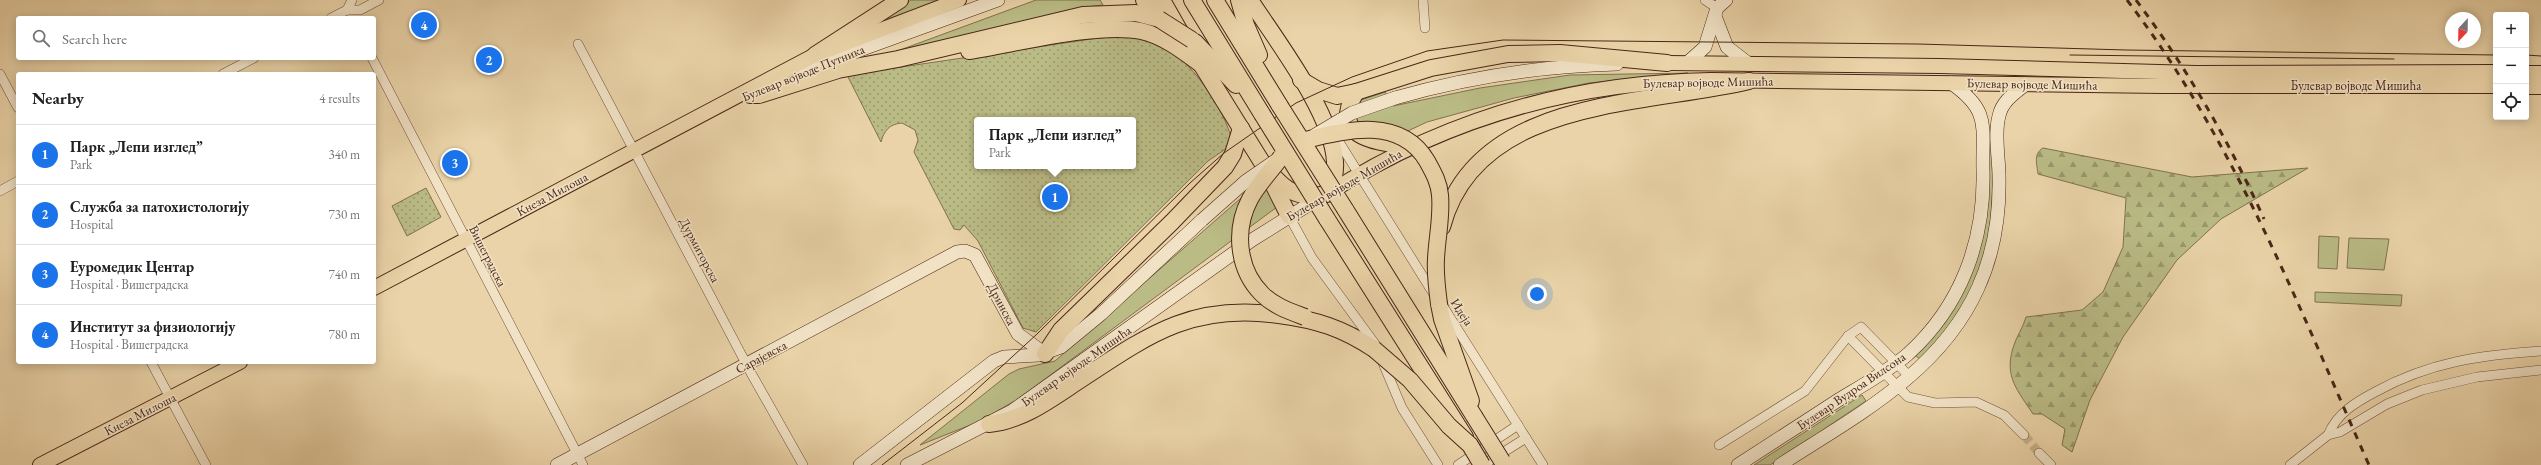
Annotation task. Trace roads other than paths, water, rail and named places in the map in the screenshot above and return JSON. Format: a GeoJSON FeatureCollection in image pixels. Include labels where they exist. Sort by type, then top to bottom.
{"type":"FeatureCollection","features":[{"type":"Feature","properties":{"kind":"highway"},"geometry":{"type":"LineString","coordinates":[[815,55],[900,0]]}},
{"type":"Feature","properties":{"kind":"highway"},"geometry":{"type":"LineString","coordinates":[[1144,0],[1159,19]]}},
{"type":"Feature","properties":{"kind":"highway"},"geometry":{"type":"LineString","coordinates":[[1162,0],[1264,164],[1289,216]]}},
{"type":"Feature","properties":{"kind":"highway"},"geometry":{"type":"LineString","coordinates":[[1192,0],[1483,465]]}},
{"type":"Feature","properties":{"kind":"highway"},"geometry":{"type":"LineString","coordinates":[[1215,0],[1504,465]]}},
{"type":"Feature","properties":{"kind":"highway"},"geometry":{"type":"LineString","coordinates":[[1239,0],[1246,25],[1280,106]]}},
{"type":"Feature","properties":{"kind":"highway"},"geometry":{"type":"LineString","coordinates":[[1250,0],[1301,80],[1320,113],[1335,160],[1333,183],[1327,194],[1311,196],[1297,195],[1282,185],[1264,164]]}},
{"type":"Feature","properties":{"kind":"highway"},"geometry":{"type":"LineString","coordinates":[[1263,0],[1272,34]]}},
{"type":"Feature","properties":{"kind":"highway"},"geometry":{"type":"LineString","coordinates":[[750,95],[759,95],[838,70],[898,59],[1083,14],[1136,13],[1159,19],[1192,40],[1262,114]]}},
{"type":"Feature","properties":{"kind":"highway"},"geometry":{"type":"LineString","coordinates":[[898,59],[948,54],[1068,34],[1121,30],[1140,31],[1165,40],[1202,64]]}},
{"type":"Feature","properties":{"kind":"highway"},"geometry":{"type":"LineString","coordinates":[[1301,80],[1330,94],[1346,95],[1431,68],[1508,54],[1560,53],[1667,63]]}},
{"type":"Feature","properties":{"kind":"highway"},"geometry":{"type":"LineString","coordinates":[[1439,237],[1455,194],[1471,171],[1490,152],[1526,130],[1597,108],[1749,80]]}},
{"type":"Feature","properties":{"kind":"highway"},"geometry":{"type":"LineString","coordinates":[[1356,92],[1349,106],[1351,127],[1356,133],[1371,141],[1411,147]]}},
{"type":"Feature","properties":{"kind":"highway"},"geometry":{"type":"LineString","coordinates":[[1045,354],[1061,330],[1172,222],[1225,167],[1233,154],[1241,128]]}},
{"type":"Feature","properties":{"kind":"highway"},"geometry":{"type":"LineString","coordinates":[[1306,140],[1369,129],[1387,131],[1410,142],[1423,154],[1438,185],[1439,237],[1436,258],[1436,283],[1442,319],[1467,384],[1474,416]]}},
{"type":"Feature","properties":{"kind":"highway"},"geometry":{"type":"LineString","coordinates":[[1281,157],[1250,200],[1242,223],[1240,246],[1246,270],[1257,289],[1275,304],[1305,317],[1340,329],[1374,349],[1410,380],[1449,426],[1470,445]]}},
{"type":"Feature","properties":{"kind":"highway"},"geometry":{"type":"LineString","coordinates":[[989,424],[1005,422],[1027,412],[1126,349],[1172,325],[1214,313],[1261,312],[1305,317]]}},
{"type":"Feature","properties":{"kind":"main road","name":"Булевар војводе Путника"},"geometry":{"type":"LineString","coordinates":[[730,101],[815,55],[959,0]]}},
{"type":"Feature","properties":{"kind":"main road","name":"Булевар војводе Путника"},"geometry":{"type":"LineString","coordinates":[[730,101],[750,95],[860,50],[998,0]]}},
{"type":"Feature","properties":{"kind":"main road"},"geometry":{"type":"LineString","coordinates":[[1687,63],[1705,47],[1719,8]]}},
{"type":"Feature","properties":{"kind":"main road"},"geometry":{"type":"LineString","coordinates":[[1719,8],[1727,47],[1749,64]]}},
{"type":"Feature","properties":{"kind":"main road","name":"Булевар војводе Мишића"},"geometry":{"type":"LineString","coordinates":[[1045,354],[1061,347],[1101,314],[1246,181],[1306,140],[1352,113],[1433,87],[1526,70],[1590,65],[1667,63],[2196,73],[2493,72]]}},
{"type":"Feature","properties":{"kind":"main road"},"geometry":{"type":"LineString","coordinates":[[2529,73],[2541,73]]}},
{"type":"Feature","properties":{"kind":"main road","name":"Булевар војводе Мишића"},"geometry":{"type":"LineString","coordinates":[[907,465],[1012,411],[1252,240],[1359,173],[1411,147],[1521,105],[1580,92],[1654,82],[1749,80],[2026,84],[2493,86]]}},
{"type":"Feature","properties":{"kind":"main road","name":"Булевар Вудроа Вилсона"},"geometry":{"type":"LineString","coordinates":[[1738,465],[1896,363],[1928,333],[1950,304],[1970,263],[1980,232],[1984,183],[1981,117],[1972,99],[1951,83]]}},
{"type":"Feature","properties":{"kind":"main road","name":"Булевар Вудроа Вилсона"},"geometry":{"type":"LineString","coordinates":[[1780,465],[1910,377],[1948,338],[1978,288],[1991,255],[1998,218],[1999,116],[2009,97],[2026,84]]}},
{"type":"Feature","properties":{"kind":"main road"},"geometry":{"type":"LineString","coordinates":[[2529,86],[2541,87]]}},
{"type":"Feature","properties":{"kind":"main road","name":"Кнеза Милоша"},"geometry":{"type":"LineString","coordinates":[[376,287],[634,150],[730,101]]}},
{"type":"Feature","properties":{"kind":"main road","name":"Дринска"},"geometry":{"type":"LineString","coordinates":[[964,250],[975,255],[980,261],[1018,334],[1045,354]]}},
{"type":"Feature","properties":{"kind":"main road","name":"Сарајевска"},"geometry":{"type":"LineString","coordinates":[[557,465],[581,460],[746,364],[950,255],[964,250]]}},
{"type":"Feature","properties":{"kind":"main road"},"geometry":{"type":"LineString","coordinates":[[860,465],[994,361],[1004,357],[1045,354]]}},
{"type":"Feature","properties":{"kind":"main road","name":"Кнеза Милоша"},"geometry":{"type":"LineString","coordinates":[[40,465],[236,364]]}},
{"type":"Feature","properties":{"kind":"street"},"geometry":{"type":"LineString","coordinates":[[349,14],[352,0]]}},
{"type":"Feature","properties":{"kind":"street"},"geometry":{"type":"LineString","coordinates":[[349,14],[379,0]]}},
{"type":"Feature","properties":{"kind":"street"},"geometry":{"type":"LineString","coordinates":[[1423,0],[1425,28]]}},
{"type":"Feature","properties":{"kind":"street"},"geometry":{"type":"LineString","coordinates":[[1705,0],[1719,8]]}},
{"type":"Feature","properties":{"kind":"street","name":"Дурмиторска"},"geometry":{"type":"LineString","coordinates":[[578,44],[746,364],[803,465]]}},
{"type":"Feature","properties":{"kind":"street"},"geometry":{"type":"LineString","coordinates":[[227,72],[250,60]]}},
{"type":"Feature","properties":{"kind":"street","name":"Вишеградска"},"geometry":{"type":"LineString","coordinates":[[373,60],[581,460]]}},
{"type":"Feature","properties":{"kind":"street"},"geometry":{"type":"LineString","coordinates":[[0,74],[16,104]]}},
{"type":"Feature","properties":{"kind":"street","name":"Идеја"},"geometry":{"type":"LineString","coordinates":[[1320,113],[1542,465]]}},
{"type":"Feature","properties":{"kind":"street"},"geometry":{"type":"LineString","coordinates":[[0,191],[16,182]]}},
{"type":"Feature","properties":{"kind":"street"},"geometry":{"type":"LineString","coordinates":[[1289,216],[1312,258],[1375,344],[1402,408],[1438,465]]}},
{"type":"Feature","properties":{"kind":"street"},"geometry":{"type":"LineString","coordinates":[[1719,445],[1805,391],[1848,336],[1861,327],[1910,377]]}},
{"type":"Feature","properties":{"kind":"street"},"geometry":{"type":"LineString","coordinates":[[1848,336],[1882,373],[1908,397],[1921,402],[1969,401],[1984,405],[2004,415],[2024,435]]}},
{"type":"Feature","properties":{"kind":"street"},"geometry":{"type":"LineString","coordinates":[[2328,435],[2338,418],[2352,405],[2399,378],[2418,371],[2468,358],[2541,351]]}},
{"type":"Feature","properties":{"kind":"street"},"geometry":{"type":"LineString","coordinates":[[152,364],[172,397],[206,465]]}},
{"type":"Feature","properties":{"kind":"street"},"geometry":{"type":"LineString","coordinates":[[2290,465],[2328,435],[2350,427],[2387,404],[2422,390],[2477,377],[2541,370]]}},
{"type":"Feature","properties":{"kind":"street"},"geometry":{"type":"LineString","coordinates":[[1458,465],[1518,425]]}},
{"type":"Feature","properties":{"kind":"street"},"geometry":{"type":"LineString","coordinates":[[1483,465],[1526,438]]}},
{"type":"Feature","properties":{"kind":"street"},"geometry":{"type":"LineString","coordinates":[[2039,453],[2051,465]]}},
{"type":"Feature","properties":{"kind":"tunnel"},"geometry":{"type":"LineString","coordinates":[[2024,435],[2039,453]]}},
{"type":"Feature","properties":{"kind":"tram line"},"geometry":{"type":"LineString","coordinates":[[882,465],[962,403],[1037,334],[1190,183],[1224,153],[1296,103],[1352,77],[1427,51],[1503,40],[1918,44],[2126,50],[2493,55]]}},
{"type":"Feature","properties":{"kind":"tram line"},"geometry":{"type":"LineString","coordinates":[[2070,55],[2394,59]]}},
{"type":"Feature","properties":{"kind":"tram line"},"geometry":{"type":"LineString","coordinates":[[2529,55],[2541,56]]}},
{"type":"Feature","properties":{"kind":"railway"},"geometry":{"type":"LineString","coordinates":[[2127,0],[2165,54],[2200,109],[2232,166],[2262,225],[2369,465]]}},
{"type":"Feature","properties":{"kind":"railway"},"geometry":{"type":"LineString","coordinates":[[2136,0],[2173,52],[2222,133],[2264,219]]}},
{"type":"Feature","properties":{"kind":"place","name":"Институт за физиологију"},"geometry":{"type":"Point","coordinates":[424,25]}},
{"type":"Feature","properties":{"kind":"place","name":"Служба за патохистологију"},"geometry":{"type":"Point","coordinates":[489,60]}},
{"type":"Feature","properties":{"kind":"place","name":"Еуромедик Центар"},"geometry":{"type":"Point","coordinates":[455,163]}},
{"type":"Feature","properties":{"kind":"place","name":"Парк „Лепи изглед”"},"geometry":{"type":"Point","coordinates":[1055,197]}}]}
